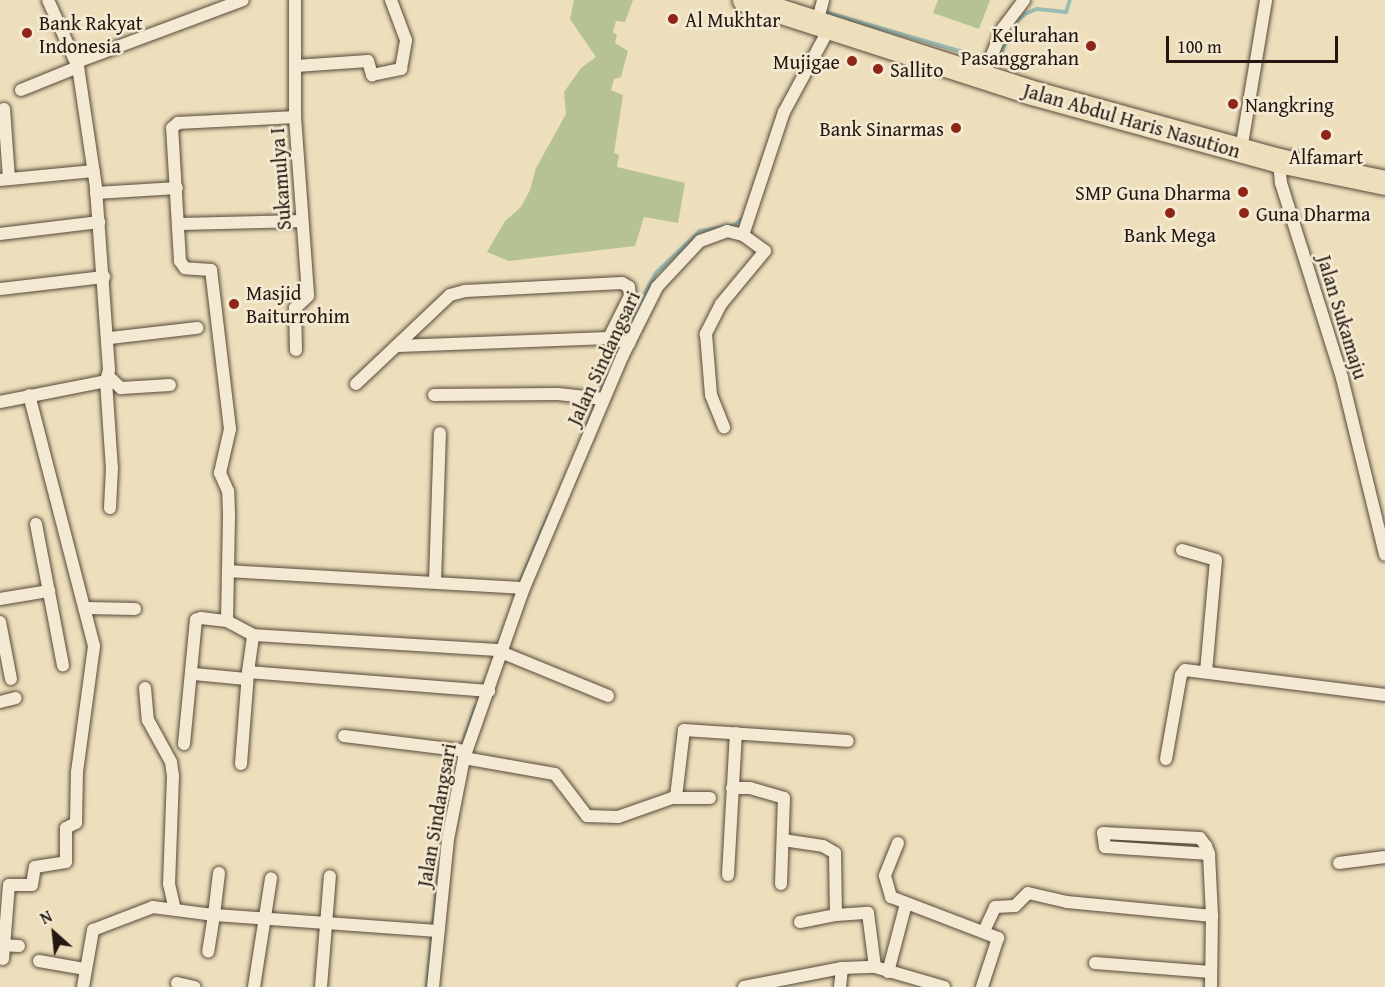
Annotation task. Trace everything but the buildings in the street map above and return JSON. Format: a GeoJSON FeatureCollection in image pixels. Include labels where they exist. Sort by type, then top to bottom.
{"type":"FeatureCollection","features":[{"type":"Feature","properties":{"kind":"highway","name":"Jalan Abdul Haris Nasution"},"geometry":{"type":"LineString","coordinates":[[745,0],[823,25],[986,66],[1279,161],[1385,183]]}},
{"type":"Feature","properties":{"kind":"street"},"geometry":{"type":"LineString","coordinates":[[48,0],[77,65],[94,171],[110,338],[107,378],[112,462],[110,508]]}},
{"type":"Feature","properties":{"kind":"street"},"geometry":{"type":"LineString","coordinates":[[21,90],[77,65],[243,0]]}},
{"type":"Feature","properties":{"kind":"street","name":"Sukamulya I"},"geometry":{"type":"LineString","coordinates":[[295,0],[296,66],[293,74],[308,296],[295,308],[296,350]]}},
{"type":"Feature","properties":{"kind":"street"},"geometry":{"type":"LineString","coordinates":[[296,66],[368,61],[372,75],[401,69],[406,40],[390,0]]}},
{"type":"Feature","properties":{"kind":"street"},"geometry":{"type":"LineString","coordinates":[[724,427],[711,395],[706,334],[721,304],[765,253],[743,235],[784,112],[823,25],[824,0]]}},
{"type":"Feature","properties":{"kind":"street"},"geometry":{"type":"LineString","coordinates":[[986,66],[1014,9],[1024,0]]}},
{"type":"Feature","properties":{"kind":"street"},"geometry":{"type":"LineString","coordinates":[[1241,150],[1266,0]]}},
{"type":"Feature","properties":{"kind":"street"},"geometry":{"type":"LineString","coordinates":[[4,109],[5,179],[94,171]]}},
{"type":"Feature","properties":{"kind":"street"},"geometry":{"type":"LineString","coordinates":[[227,621],[226,486],[220,473],[230,429],[211,270],[181,266],[181,224],[174,125],[295,117]]}},
{"type":"Feature","properties":{"kind":"street","name":"Jalan Sukamaju"},"geometry":{"type":"LineString","coordinates":[[1279,161],[1281,183],[1342,378],[1385,555]]}},
{"type":"Feature","properties":{"kind":"street"},"geometry":{"type":"LineString","coordinates":[[96,193],[177,188]]}},
{"type":"Feature","properties":{"kind":"street"},"geometry":{"type":"LineString","coordinates":[[181,224],[302,221]]}},
{"type":"Feature","properties":{"kind":"street"},"geometry":{"type":"LineString","coordinates":[[0,234],[99,222]]}},
{"type":"Feature","properties":{"kind":"street","name":"Jalan Sindangsari"},"geometry":{"type":"LineString","coordinates":[[433,987],[432,931],[465,754],[504,652],[521,587],[621,340],[657,287],[700,241],[725,231],[743,235]]}},
{"type":"Feature","properties":{"kind":"street"},"geometry":{"type":"LineString","coordinates":[[0,289],[104,278]]}},
{"type":"Feature","properties":{"kind":"street"},"geometry":{"type":"LineString","coordinates":[[356,384],[421,325],[450,295],[465,291],[622,283],[629,287],[630,296],[621,340],[398,346]]}},
{"type":"Feature","properties":{"kind":"street"},"geometry":{"type":"LineString","coordinates":[[421,325],[426,346]]}},
{"type":"Feature","properties":{"kind":"street"},"geometry":{"type":"LineString","coordinates":[[110,338],[197,328]]}},
{"type":"Feature","properties":{"kind":"street"},"geometry":{"type":"LineString","coordinates":[[0,402],[107,378],[121,388],[170,385]]}},
{"type":"Feature","properties":{"kind":"street"},"geometry":{"type":"LineString","coordinates":[[3,959],[2,945],[9,885],[32,885],[35,867],[65,864],[67,826],[76,823],[77,772],[94,646],[87,608],[29,395]]}},
{"type":"Feature","properties":{"kind":"street"},"geometry":{"type":"LineString","coordinates":[[434,395],[598,397]]}},
{"type":"Feature","properties":{"kind":"street"},"geometry":{"type":"LineString","coordinates":[[435,581],[440,433]]}},
{"type":"Feature","properties":{"kind":"street"},"geometry":{"type":"LineString","coordinates":[[36,524],[63,665]]}},
{"type":"Feature","properties":{"kind":"street"},"geometry":{"type":"LineString","coordinates":[[1182,550],[1216,560],[1206,672]]}},
{"type":"Feature","properties":{"kind":"street"},"geometry":{"type":"LineString","coordinates":[[228,571],[521,587]]}},
{"type":"Feature","properties":{"kind":"street"},"geometry":{"type":"LineString","coordinates":[[0,600],[49,591]]}},
{"type":"Feature","properties":{"kind":"street"},"geometry":{"type":"LineString","coordinates":[[87,608],[135,609]]}},
{"type":"Feature","properties":{"kind":"street"},"geometry":{"type":"LineString","coordinates":[[184,744],[194,674],[196,621],[227,621],[253,635],[504,652],[608,696]]}},
{"type":"Feature","properties":{"kind":"street"},"geometry":{"type":"LineString","coordinates":[[0,622],[11,679]]}},
{"type":"Feature","properties":{"kind":"street"},"geometry":{"type":"LineString","coordinates":[[241,764],[247,675],[253,635]]}},
{"type":"Feature","properties":{"kind":"street"},"geometry":{"type":"LineString","coordinates":[[1166,759],[1181,675],[1185,670],[1385,695]]}},
{"type":"Feature","properties":{"kind":"street"},"geometry":{"type":"LineString","coordinates":[[194,674],[247,675],[489,691]]}},
{"type":"Feature","properties":{"kind":"street"},"geometry":{"type":"LineString","coordinates":[[146,688],[148,720],[172,768],[174,830],[169,884],[176,909]]}},
{"type":"Feature","properties":{"kind":"street"},"geometry":{"type":"LineString","coordinates":[[0,702],[16,698]]}},
{"type":"Feature","properties":{"kind":"street"},"geometry":{"type":"LineString","coordinates":[[676,797],[682,732],[687,729],[848,741]]}},
{"type":"Feature","properties":{"kind":"street"},"geometry":{"type":"LineString","coordinates":[[728,875],[736,734]]}},
{"type":"Feature","properties":{"kind":"street"},"geometry":{"type":"LineString","coordinates":[[344,736],[465,754],[555,774],[587,816],[618,817],[676,797],[710,798]]}},
{"type":"Feature","properties":{"kind":"street"},"geometry":{"type":"LineString","coordinates":[[732,788],[750,788],[784,798],[781,884]]}},
{"type":"Feature","properties":{"kind":"street"},"geometry":{"type":"LineString","coordinates":[[1209,854],[1102,844],[1104,832],[1108,830],[1200,838],[1209,854],[1212,916],[1211,987]]}},
{"type":"Feature","properties":{"kind":"street"},"geometry":{"type":"LineString","coordinates":[[783,840],[823,846],[835,853],[836,915]]}},
{"type":"Feature","properties":{"kind":"street"},"geometry":{"type":"LineString","coordinates":[[898,843],[884,883],[891,897],[987,932],[998,942],[982,987]]}},
{"type":"Feature","properties":{"kind":"street"},"geometry":{"type":"LineString","coordinates":[[1339,863],[1385,857]]}},
{"type":"Feature","properties":{"kind":"street"},"geometry":{"type":"LineString","coordinates":[[208,952],[219,873]]}},
{"type":"Feature","properties":{"kind":"street"},"geometry":{"type":"LineString","coordinates":[[321,987],[330,876]]}},
{"type":"Feature","properties":{"kind":"street"},"geometry":{"type":"LineString","coordinates":[[254,987],[271,878]]}},
{"type":"Feature","properties":{"kind":"street"},"geometry":{"type":"LineString","coordinates":[[987,932],[995,907],[1015,906],[1028,893],[1067,902],[1212,916]]}},
{"type":"Feature","properties":{"kind":"street"},"geometry":{"type":"LineString","coordinates":[[893,987],[891,973],[906,904]]}},
{"type":"Feature","properties":{"kind":"street"},"geometry":{"type":"LineString","coordinates":[[83,987],[93,930],[153,907],[214,915],[432,931]]}},
{"type":"Feature","properties":{"kind":"street"},"geometry":{"type":"LineString","coordinates":[[800,922],[836,915],[868,913],[875,967]]}},
{"type":"Feature","properties":{"kind":"street"},"geometry":{"type":"LineString","coordinates":[[2,945],[19,946]]}},
{"type":"Feature","properties":{"kind":"street"},"geometry":{"type":"LineString","coordinates":[[39,962],[85,969]]}},
{"type":"Feature","properties":{"kind":"street"},"geometry":{"type":"LineString","coordinates":[[1095,963],[1211,972]]}},
{"type":"Feature","properties":{"kind":"street"},"geometry":{"type":"LineString","coordinates":[[744,987],[788,983],[842,968],[875,967],[944,987]]}},
{"type":"Feature","properties":{"kind":"street"},"geometry":{"type":"LineString","coordinates":[[840,987],[842,968]]}},
{"type":"Feature","properties":{"kind":"street"},"geometry":{"type":"LineString","coordinates":[[177,983],[195,987]]}},
{"type":"Feature","properties":{"kind":"green space"},"geometry":{"type":"Polygon","coordinates":[[[574,0],[633,0],[625,22],[616,21],[613,32],[617,35],[615,43],[628,51],[621,77],[614,79],[611,90],[623,95],[614,153],[619,155],[617,167],[685,183],[678,223],[644,217],[635,246],[509,261],[487,252],[505,221],[521,207],[530,190],[536,168],[566,114],[564,92],[581,68],[596,57],[570,19],[574,0]]]}},
{"type":"Feature","properties":{"kind":"green space"},"geometry":{"type":"Polygon","coordinates":[[[938,0],[990,0],[979,29],[933,13],[938,0]]]}},
{"type":"Feature","properties":{"kind":"waterway"},"geometry":{"type":"LineString","coordinates":[[825,12],[997,62],[1015,23],[1025,14],[1037,9],[1066,12],[1070,0]]}},
{"type":"Feature","properties":{"kind":"waterway"},"geometry":{"type":"LineString","coordinates":[[584,432],[627,327],[656,273],[700,231],[733,226],[743,218]]}},
{"type":"Feature","properties":{"kind":"waterway"},"geometry":{"type":"LineString","coordinates":[[521,581],[548,516]]}},
{"type":"Feature","properties":{"kind":"waterway"},"geometry":{"type":"LineString","coordinates":[[464,740],[476,706]]}},
{"type":"Feature","properties":{"kind":"waterway"},"geometry":{"type":"LineString","coordinates":[[427,987],[439,867]]}},
{"type":"Feature","properties":{"kind":"place","name":"Al Mukhtar"},"geometry":{"type":"Point","coordinates":[673,19]}},
{"type":"Feature","properties":{"kind":"place","name":"Bank Rakyat Indonesia"},"geometry":{"type":"Point","coordinates":[27,33]}},
{"type":"Feature","properties":{"kind":"place","name":"Kelurahan Pasanggrahan"},"geometry":{"type":"Point","coordinates":[1091,46]}},
{"type":"Feature","properties":{"kind":"place","name":"Mujigae"},"geometry":{"type":"Point","coordinates":[852,61]}},
{"type":"Feature","properties":{"kind":"place","name":"Sallito"},"geometry":{"type":"Point","coordinates":[878,69]}},
{"type":"Feature","properties":{"kind":"place","name":"Nangkring"},"geometry":{"type":"Point","coordinates":[1233,104]}},
{"type":"Feature","properties":{"kind":"place","name":"Bank Sinarmas"},"geometry":{"type":"Point","coordinates":[956,128]}},
{"type":"Feature","properties":{"kind":"place","name":"Alfamart"},"geometry":{"type":"Point","coordinates":[1326,135]}},
{"type":"Feature","properties":{"kind":"place","name":"SMP Guna Dharma"},"geometry":{"type":"Point","coordinates":[1243,192]}},
{"type":"Feature","properties":{"kind":"place","name":"Bank Mega"},"geometry":{"type":"Point","coordinates":[1170,213]}},
{"type":"Feature","properties":{"kind":"place","name":"Guna Dharma"},"geometry":{"type":"Point","coordinates":[1244,213]}},
{"type":"Feature","properties":{"kind":"place","name":"Masjid Baiturrohim"},"geometry":{"type":"Point","coordinates":[234,304]}}]}
